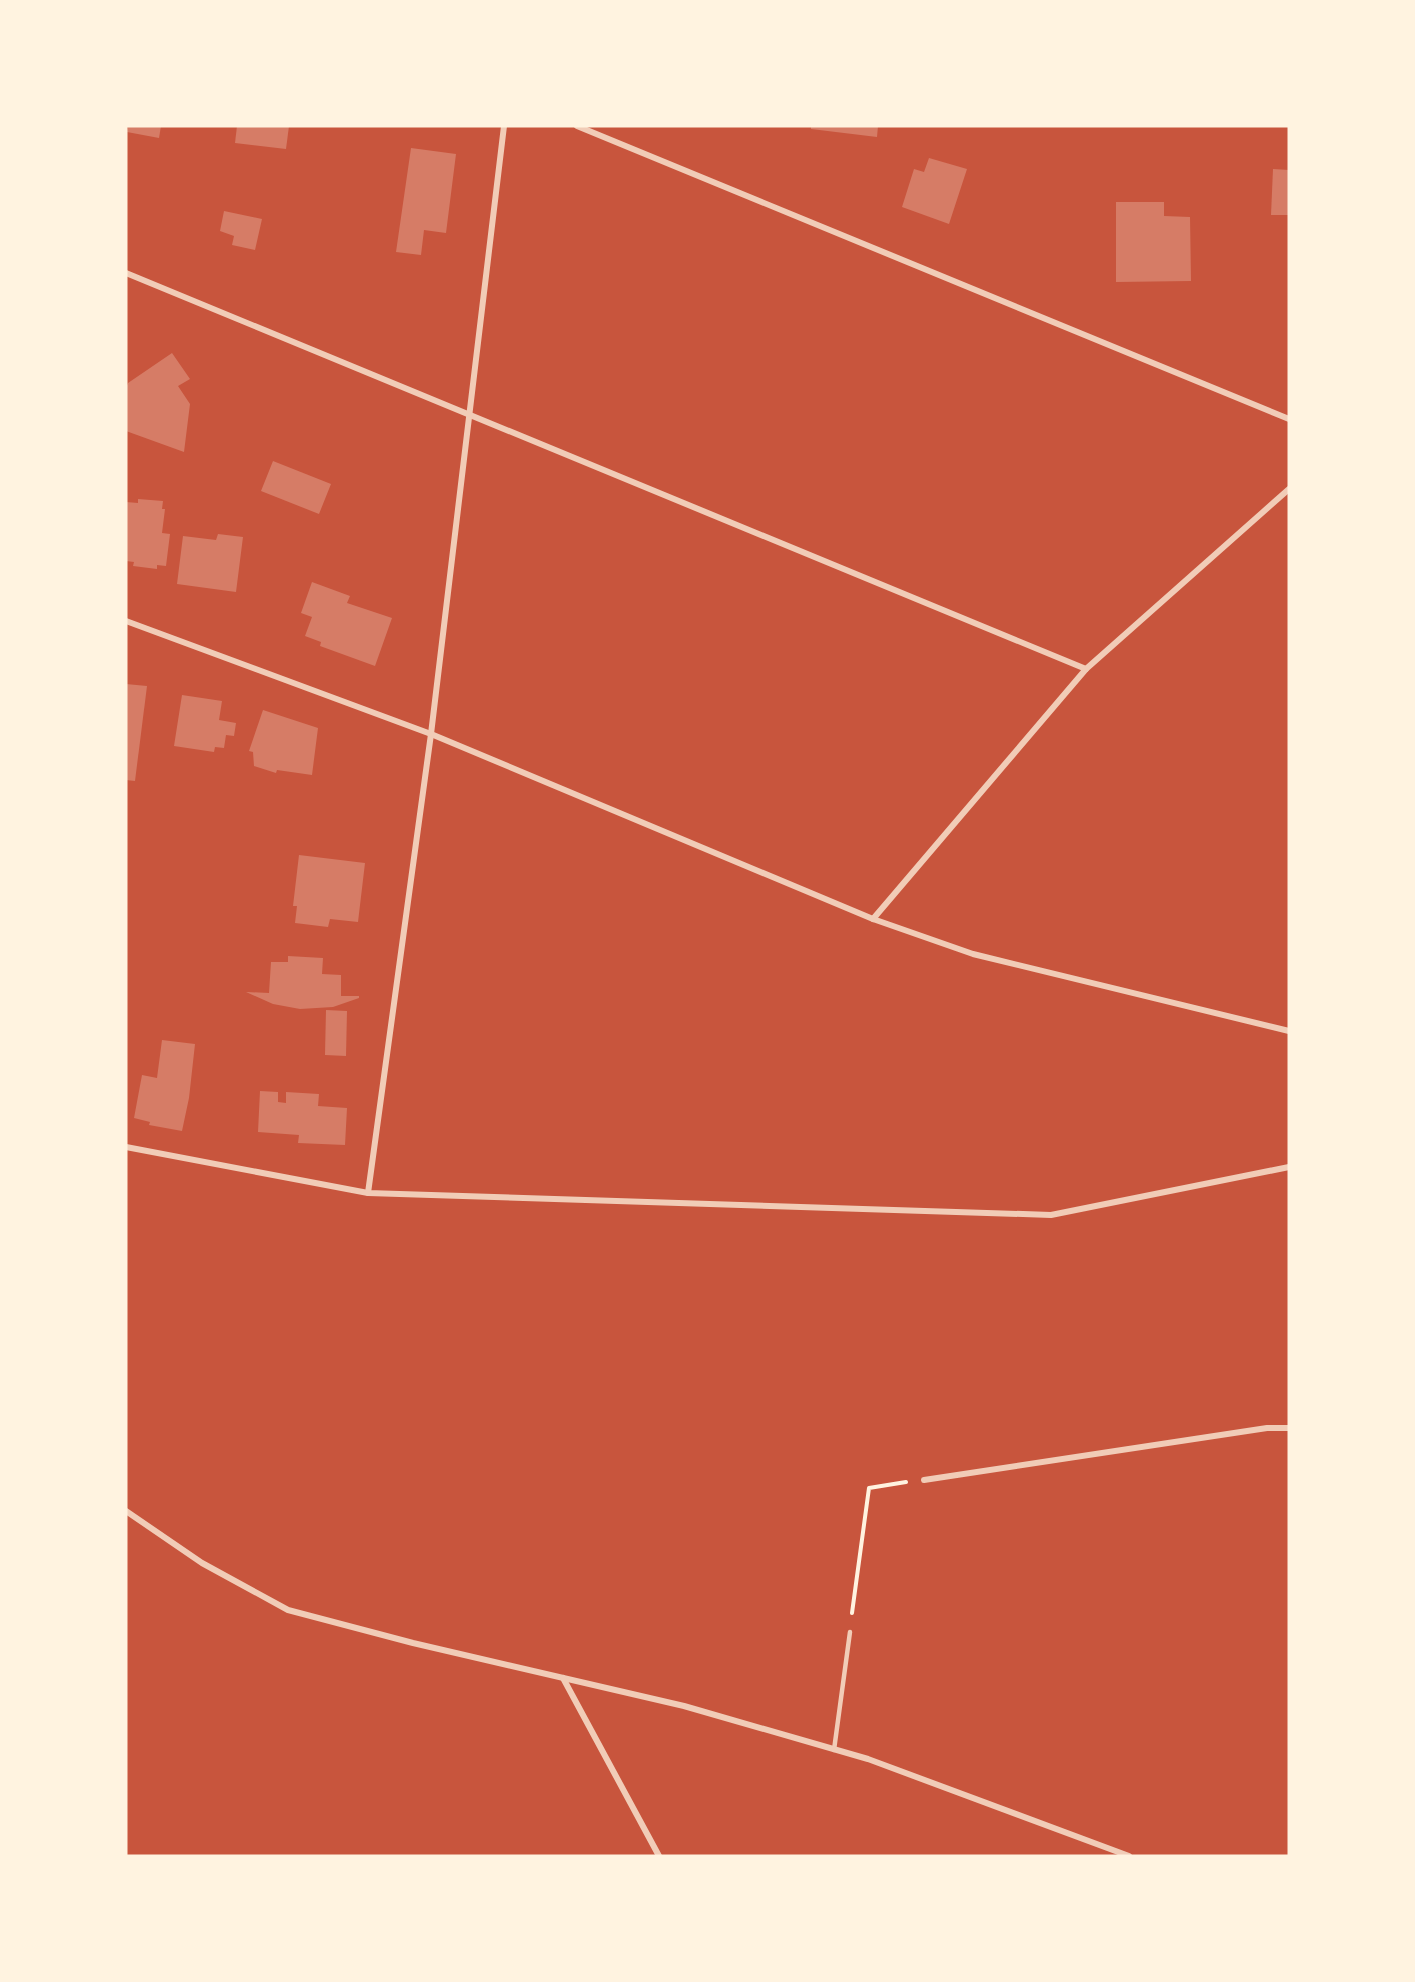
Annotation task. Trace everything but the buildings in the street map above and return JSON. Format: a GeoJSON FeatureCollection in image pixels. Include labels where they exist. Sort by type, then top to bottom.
{"type":"FeatureCollection","features":[{"type":"Feature","properties":{"kind":"street"},"geometry":{"type":"LineString","coordinates":[[368,1193],[431,734],[504,126]]}},
{"type":"Feature","properties":{"kind":"street"},"geometry":{"type":"LineString","coordinates":[[577,126],[1289,419]]}},
{"type":"Feature","properties":{"kind":"street"},"geometry":{"type":"LineString","coordinates":[[126,273],[1086,669]]}},
{"type":"Feature","properties":{"kind":"street"},"geometry":{"type":"LineString","coordinates":[[873,919],[1086,669],[1289,489]]}},
{"type":"Feature","properties":{"kind":"street"},"geometry":{"type":"LineString","coordinates":[[126,621],[431,734],[873,919],[973,954],[1289,1031]]}},
{"type":"Feature","properties":{"kind":"street"},"geometry":{"type":"LineString","coordinates":[[126,1147],[368,1193],[1051,1215],[1289,1167]]}},
{"type":"Feature","properties":{"kind":"street"},"geometry":{"type":"LineString","coordinates":[[924,1480],[1268,1428],[1289,1428]]}},
{"type":"Feature","properties":{"kind":"street"},"geometry":{"type":"LineString","coordinates":[[126,1511],[202,1563],[288,1610],[413,1643],[684,1706],[868,1759],[1129,1856]]}},
{"type":"Feature","properties":{"kind":"street"},"geometry":{"type":"LineString","coordinates":[[562,1677],[659,1856]]}},
{"type":"Feature","properties":{"kind":"lane"},"geometry":{"type":"LineString","coordinates":[[834,1750],[850,1632]]}},
{"type":"Feature","properties":{"kind":"path"},"geometry":{"type":"LineString","coordinates":[[850,1632],[869,1488],[924,1480]]}}]}
